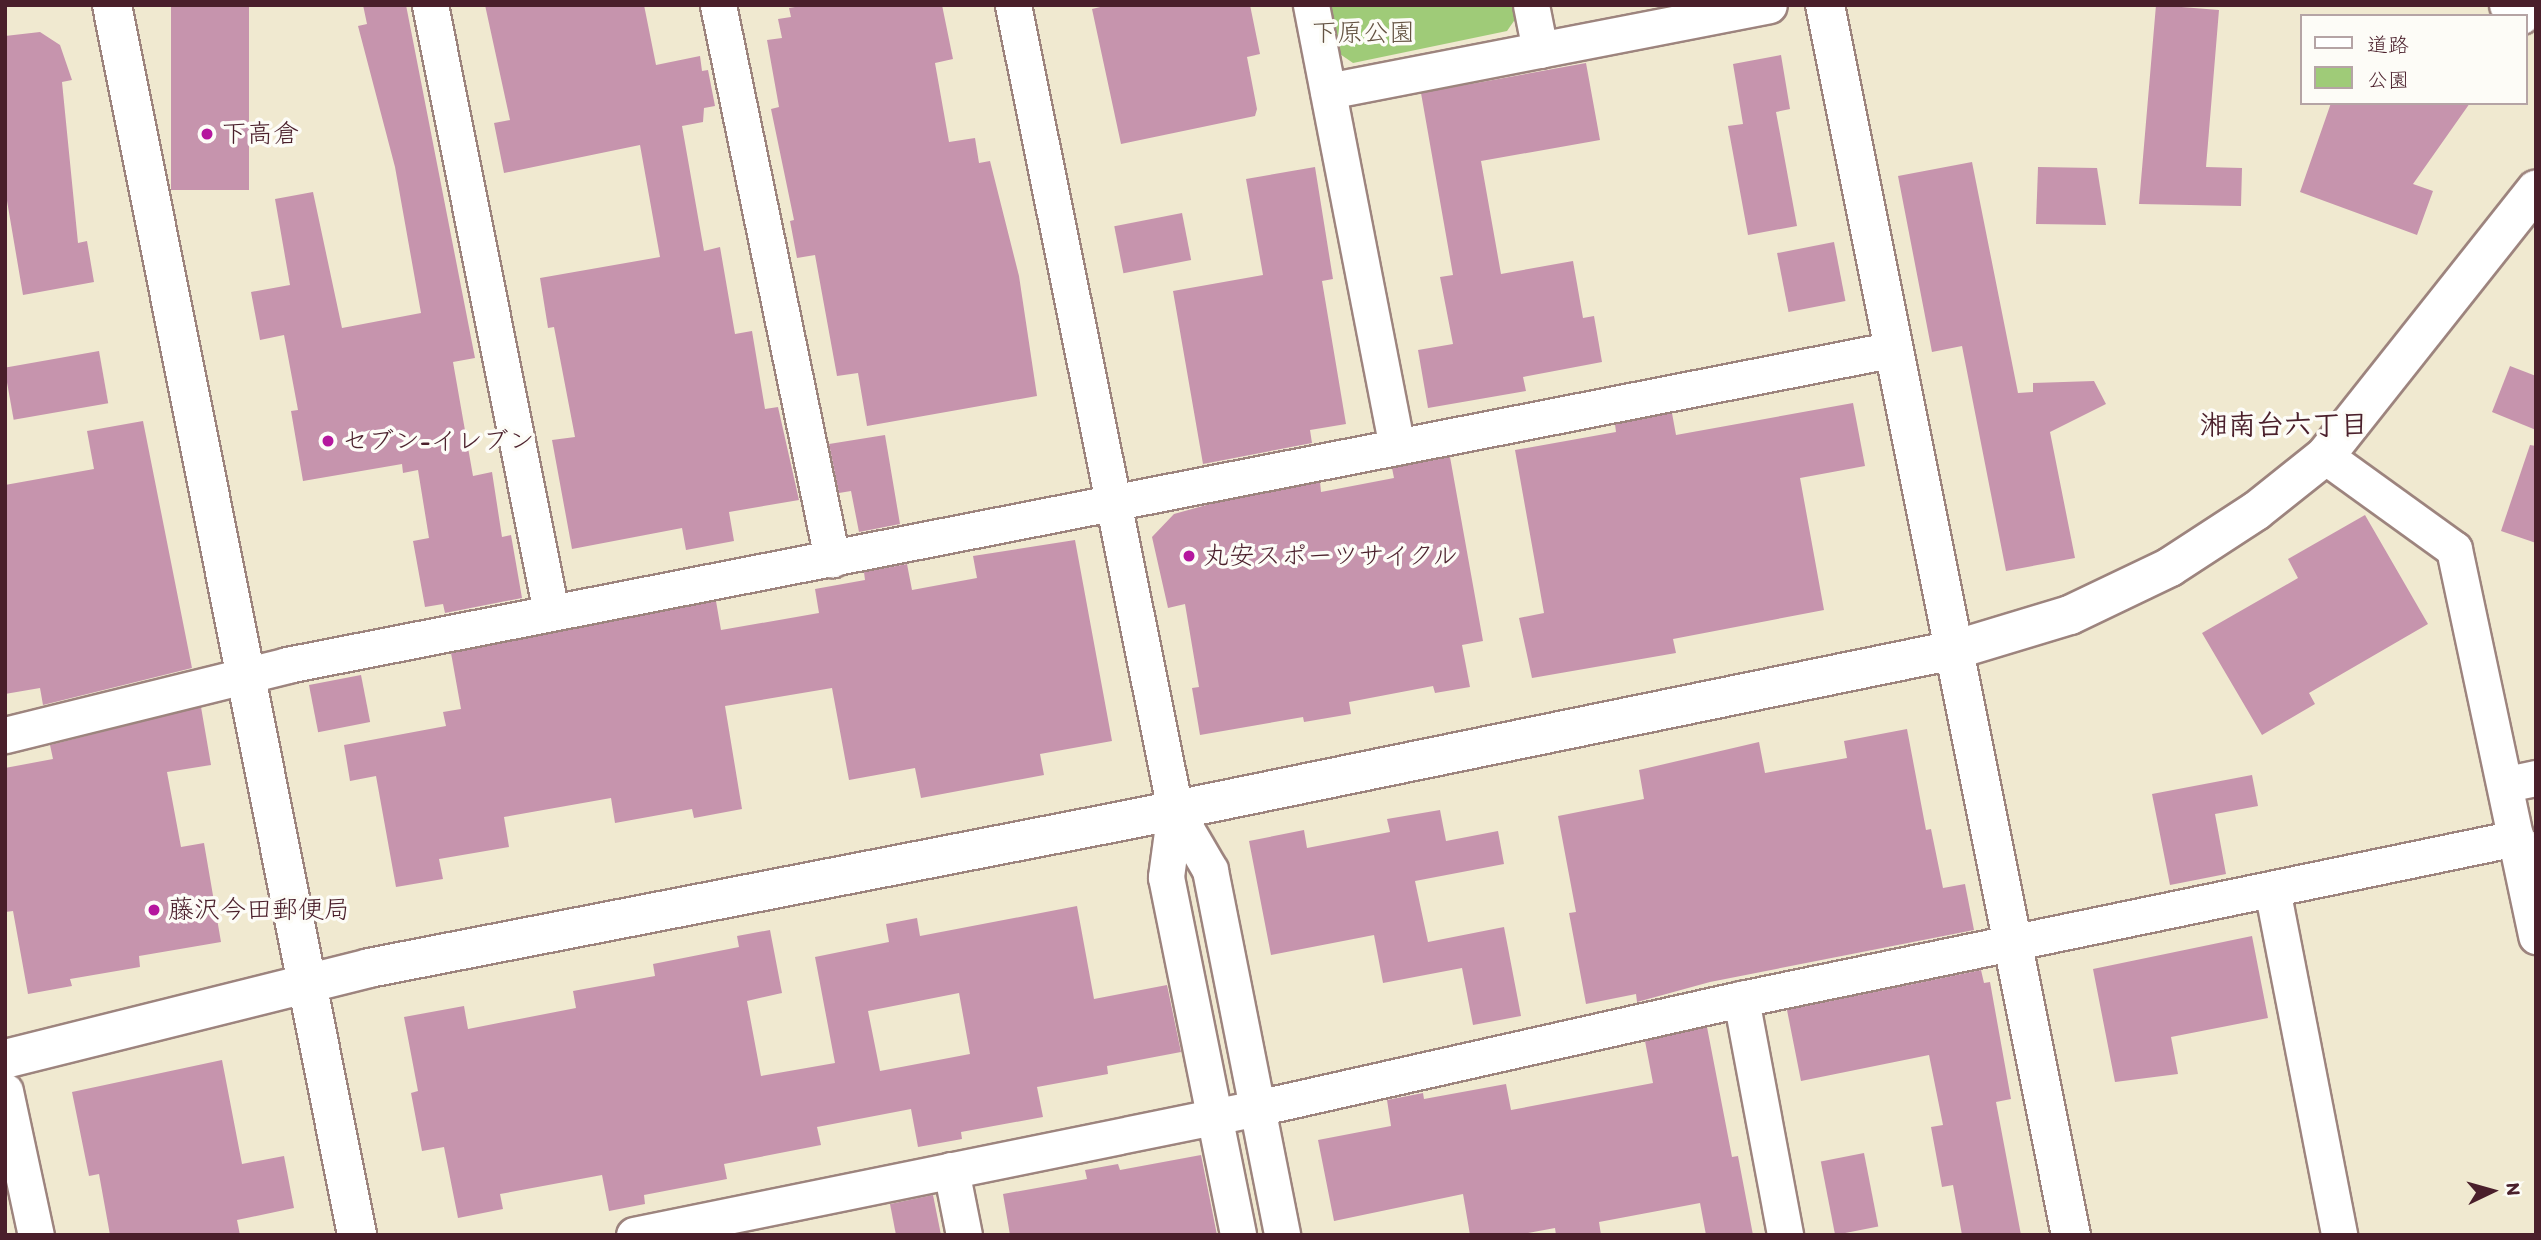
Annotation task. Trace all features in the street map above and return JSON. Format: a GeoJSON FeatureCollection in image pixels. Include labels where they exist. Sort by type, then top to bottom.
{"type":"FeatureCollection","features":[{"type":"Feature","properties":{"kind":"street"},"geometry":{"type":"LineString","coordinates":[[112,5],[305,982],[358,1235]]}},
{"type":"Feature","properties":{"kind":"street"},"geometry":{"type":"LineString","coordinates":[[430,5],[551,612]]}},
{"type":"Feature","properties":{"kind":"street"},"geometry":{"type":"LineString","coordinates":[[718,5],[832,559]]}},
{"type":"Feature","properties":{"kind":"street"},"geometry":{"type":"LineString","coordinates":[[1013,5],[1175,810],[1210,870],[1282,1235]]}},
{"type":"Feature","properties":{"kind":"street"},"geometry":{"type":"LineString","coordinates":[[1311,5],[1397,447]]}},
{"type":"Feature","properties":{"kind":"street"},"geometry":{"type":"LineString","coordinates":[[1531,5],[1540,50]]}},
{"type":"Feature","properties":{"kind":"street"},"geometry":{"type":"LineString","coordinates":[[1328,91],[1769,5]]}},
{"type":"Feature","properties":{"kind":"street"},"geometry":{"type":"LineString","coordinates":[[1825,5],[2071,1235]]}},
{"type":"Feature","properties":{"kind":"street"},"geometry":{"type":"LineString","coordinates":[[5,1059],[305,982],[1175,810],[1954,650],[2070,615],[2170,568],[2256,511],[2325,456],[2536,190]]}},
{"type":"Feature","properties":{"kind":"street"},"geometry":{"type":"LineString","coordinates":[[5,735],[246,674],[1894,349]]}},
{"type":"Feature","properties":{"kind":"street"},"geometry":{"type":"LineString","coordinates":[[2325,456],[2454,549],[2521,781],[2516,838],[2536,936]]}},
{"type":"Feature","properties":{"kind":"street"},"geometry":{"type":"LineString","coordinates":[[1175,810],[1166,877],[1238,1235]]}},
{"type":"Feature","properties":{"kind":"street"},"geometry":{"type":"LineString","coordinates":[[634,1235],[676,1231],[951,1170],[1257,1108],[1741,999],[2516,838]]}},
{"type":"Feature","properties":{"kind":"street"},"geometry":{"type":"LineString","coordinates":[[2272,889],[2339,1235]]}},
{"type":"Feature","properties":{"kind":"street"},"geometry":{"type":"LineString","coordinates":[[1741,999],[1785,1235]]}},
{"type":"Feature","properties":{"kind":"street"},"geometry":{"type":"LineString","coordinates":[[5,1091],[36,1235]]}},
{"type":"Feature","properties":{"kind":"street"},"geometry":{"type":"LineString","coordinates":[[951,1170],[964,1235]]}},
{"type":"Feature","properties":{"kind":"green space","name":"下原公園"},"geometry":{"type":"Polygon","coordinates":[[[1330,5],[1513,5],[1516,18],[1507,31],[1353,63],[1340,54],[1330,5]]]}},
{"type":"Feature","properties":{"kind":"building"},"geometry":{"type":"Polygon","coordinates":[[[171,5],[249,5],[249,190],[171,190],[171,5]]]}},
{"type":"Feature","properties":{"kind":"building"},"geometry":{"type":"Polygon","coordinates":[[[363,5],[406,5],[475,358],[453,362],[473,476],[492,472],[502,537],[511,535],[522,598],[445,613],[443,604],[425,607],[413,541],[429,538],[418,470],[403,473],[402,464],[303,481],[291,411],[298,410],[284,335],[260,340],[251,292],[290,285],[275,199],[313,192],[342,328],[421,313],[395,167],[358,26],[367,24],[363,5]]]}},
{"type":"Feature","properties":{"kind":"building"},"geometry":{"type":"Polygon","coordinates":[[[485,5],[644,5],[656,65],[700,56],[702,71],[708,70],[715,106],[704,108],[703,122],[682,126],[704,251],[720,247],[735,334],[752,331],[765,409],[778,407],[799,500],[729,512],[734,541],[686,550],[682,528],[572,549],[552,440],[575,437],[554,327],[548,328],[540,278],[660,257],[640,145],[504,173],[494,123],[510,120],[485,5]]]}},
{"type":"Feature","properties":{"kind":"building"},"geometry":{"type":"Polygon","coordinates":[[[807,5],[942,5],[953,59],[935,63],[949,142],[975,138],[979,163],[990,161],[1019,276],[1037,396],[867,426],[858,373],[837,376],[815,255],[797,258],[790,221],[794,220],[771,109],[779,107],[767,40],[782,38],[778,19],[791,17],[789,8],[807,5]]]}},
{"type":"Feature","properties":{"kind":"building"},"geometry":{"type":"Polygon","coordinates":[[[1109,5],[1250,5],[1260,54],[1247,57],[1257,109],[1255,116],[1121,144],[1092,9],[1109,5]]]}},
{"type":"Feature","properties":{"kind":"building"},"geometry":{"type":"Polygon","coordinates":[[[2156,5],[2219,10],[2206,167],[2242,168],[2241,206],[2139,204],[2156,5]]]}},
{"type":"Feature","properties":{"kind":"building"},"geometry":{"type":"Polygon","coordinates":[[[40,32],[60,45],[72,80],[62,82],[78,243],[87,241],[94,282],[23,295],[5,189],[5,36],[40,32]]]}},
{"type":"Feature","properties":{"kind":"building"},"geometry":{"type":"Polygon","coordinates":[[[1781,55],[1790,109],[1776,112],[1797,226],[1748,235],[1728,126],[1743,124],[1733,64],[1781,55]]]}},
{"type":"Feature","properties":{"kind":"building"},"geometry":{"type":"Polygon","coordinates":[[[1586,63],[1600,140],[1481,161],[1501,274],[1573,261],[1583,318],[1594,316],[1602,362],[1523,377],[1526,391],[1428,408],[1418,350],[1453,344],[1440,277],[1453,275],[1421,93],[1586,63]]]}},
{"type":"Feature","properties":{"kind":"building"},"geometry":{"type":"Polygon","coordinates":[[[2330,105],[2469,105],[2413,184],[2433,191],[2417,235],[2300,192],[2330,105]]]}},
{"type":"Feature","properties":{"kind":"building"},"geometry":{"type":"Polygon","coordinates":[[[1972,162],[2018,393],[2033,392],[2033,383],[2094,381],[2106,404],[2050,432],[2075,558],[2006,571],[1962,346],[1932,352],[1898,176],[1972,162]]]}},
{"type":"Feature","properties":{"kind":"building"},"geometry":{"type":"Polygon","coordinates":[[[1315,167],[1333,279],[1322,281],[1346,424],[1310,430],[1312,443],[1203,464],[1173,291],[1263,275],[1246,179],[1315,167]]]}},
{"type":"Feature","properties":{"kind":"building"},"geometry":{"type":"Polygon","coordinates":[[[2038,167],[2097,168],[2106,225],[2036,224],[2038,167]]]}},
{"type":"Feature","properties":{"kind":"building"},"geometry":{"type":"Polygon","coordinates":[[[1182,213],[1191,260],[1123,273],[1114,226],[1182,213]]]}},
{"type":"Feature","properties":{"kind":"building"},"geometry":{"type":"Polygon","coordinates":[[[1834,242],[1845,301],[1789,312],[1777,253],[1834,242]]]}},
{"type":"Feature","properties":{"kind":"building"},"geometry":{"type":"Polygon","coordinates":[[[99,351],[108,403],[14,420],[5,368],[99,351]]]}},
{"type":"Feature","properties":{"kind":"building"},"geometry":{"type":"Polygon","coordinates":[[[2510,366],[2536,376],[2536,430],[2492,412],[2510,366]]]}},
{"type":"Feature","properties":{"kind":"building"},"geometry":{"type":"Polygon","coordinates":[[[1853,403],[1865,466],[1800,478],[1824,610],[1673,639],[1676,653],[1532,678],[1519,618],[1544,613],[1515,450],[1616,432],[1615,424],[1672,413],[1676,435],[1853,403]]]}},
{"type":"Feature","properties":{"kind":"building"},"geometry":{"type":"Polygon","coordinates":[[[143,421],[192,668],[43,705],[40,688],[5,694],[5,485],[94,469],[87,431],[143,421]]]}},
{"type":"Feature","properties":{"kind":"building"},"geometry":{"type":"Polygon","coordinates":[[[885,435],[900,524],[859,532],[851,491],[839,493],[829,444],[885,435]]]}},
{"type":"Feature","properties":{"kind":"building"},"geometry":{"type":"Polygon","coordinates":[[[2530,445],[2536,446],[2536,543],[2501,531],[2530,445]]]}},
{"type":"Feature","properties":{"kind":"building"},"geometry":{"type":"Polygon","coordinates":[[[1450,457],[1483,641],[1462,645],[1470,687],[1435,693],[1433,686],[1349,702],[1351,714],[1304,722],[1303,717],[1200,735],[1192,688],[1199,687],[1185,604],[1168,608],[1152,537],[1174,514],[1210,504],[1320,482],[1321,492],[1394,478],[1392,468],[1450,457]]]}},
{"type":"Feature","properties":{"kind":"building"},"geometry":{"type":"Polygon","coordinates":[[[2365,515],[2428,624],[2309,693],[2315,704],[2262,735],[2202,633],[2298,578],[2288,559],[2365,515]]]}},
{"type":"Feature","properties":{"kind":"building"},"geometry":{"type":"Polygon","coordinates":[[[1075,540],[1112,741],[1040,754],[1044,775],[921,798],[915,768],[849,780],[832,688],[725,706],[742,809],[694,818],[692,809],[615,823],[611,798],[504,817],[509,847],[439,859],[443,879],[396,887],[376,776],[350,781],[344,745],[446,726],[443,712],[461,709],[451,653],[716,601],[721,630],[819,613],[815,589],[865,580],[864,572],[907,564],[912,590],[977,578],[973,556],[1075,540]]]}},
{"type":"Feature","properties":{"kind":"building"},"geometry":{"type":"Polygon","coordinates":[[[361,675],[370,722],[318,732],[309,685],[361,675]]]}},
{"type":"Feature","properties":{"kind":"building"},"geometry":{"type":"Polygon","coordinates":[[[201,707],[211,765],[167,772],[181,847],[204,843],[221,942],[139,956],[140,967],[70,979],[72,986],[28,994],[13,911],[5,912],[5,768],[53,759],[50,745],[201,707]]]}},
{"type":"Feature","properties":{"kind":"building"},"geometry":{"type":"Polygon","coordinates":[[[1907,729],[1926,830],[1931,829],[1943,888],[1965,884],[1974,930],[1710,982],[1637,1002],[1636,994],[1586,1004],[1569,913],[1576,912],[1558,816],[1644,799],[1639,770],[1759,742],[1765,773],[1847,758],[1844,741],[1907,729]]]}},
{"type":"Feature","properties":{"kind":"building"},"geometry":{"type":"Polygon","coordinates":[[[2252,775],[2258,806],[2215,814],[2226,874],[2170,885],[2152,794],[2252,775]]]}},
{"type":"Feature","properties":{"kind":"building"},"geometry":{"type":"Polygon","coordinates":[[[1440,810],[1446,841],[1498,831],[1504,864],[1415,881],[1428,942],[1504,927],[1521,1016],[1473,1025],[1462,968],[1383,983],[1374,935],[1271,955],[1249,841],[1304,830],[1307,848],[1390,832],[1387,819],[1440,810]]]}},
{"type":"Feature","properties":{"kind":"building"},"geometry":{"type":"Polygon","coordinates":[[[1077,906],[1094,999],[1167,985],[1181,1052],[1107,1066],[1108,1074],[1037,1087],[1043,1117],[961,1132],[962,1139],[918,1147],[911,1109],[817,1127],[821,1145],[724,1164],[727,1179],[644,1195],[645,1204],[609,1211],[602,1175],[500,1194],[503,1209],[458,1218],[444,1147],[422,1151],[411,1093],[418,1091],[404,1017],[464,1006],[468,1029],[576,1008],[573,991],[655,976],[653,964],[739,947],[737,936],[770,930],[782,993],[747,1001],[761,1076],[835,1063],[815,957],[889,942],[886,924],[917,918],[920,936],[1077,906]],[[959,993],[868,1011],[880,1071],[970,1054],[959,993]]]}},
{"type":"Feature","properties":{"kind":"building"},"geometry":{"type":"Polygon","coordinates":[[[2252,936],[2268,1018],[2171,1037],[2178,1074],[2115,1082],[2093,969],[2252,936]]]}},
{"type":"Feature","properties":{"kind":"building"},"geometry":{"type":"Polygon","coordinates":[[[1981,970],[1984,983],[1990,982],[2011,1099],[1996,1102],[2021,1235],[1962,1235],[1953,1185],[1942,1187],[1931,1127],[1943,1125],[1929,1055],[1801,1081],[1787,1010],[1981,970]]]}},
{"type":"Feature","properties":{"kind":"building"},"geometry":{"type":"Polygon","coordinates":[[[1707,1027],[1732,1157],[1738,1156],[1753,1235],[1706,1235],[1700,1203],[1599,1222],[1601,1235],[1556,1235],[1555,1228],[1518,1235],[1470,1235],[1463,1194],[1334,1221],[1318,1140],[1391,1126],[1387,1100],[1423,1093],[1424,1099],[1506,1084],[1511,1110],[1653,1083],[1645,1041],[1707,1027]]]}},
{"type":"Feature","properties":{"kind":"building"},"geometry":{"type":"Polygon","coordinates":[[[222,1060],[242,1164],[284,1156],[294,1208],[237,1220],[240,1235],[110,1235],[99,1174],[89,1176],[72,1092],[222,1060]]]}},
{"type":"Feature","properties":{"kind":"building"},"geometry":{"type":"Polygon","coordinates":[[[1864,1153],[1878,1227],[1835,1235],[1821,1161],[1864,1153]]]}},
{"type":"Feature","properties":{"kind":"building"},"geometry":{"type":"Polygon","coordinates":[[[1201,1155],[1217,1235],[1010,1235],[1003,1194],[1087,1179],[1085,1170],[1118,1164],[1120,1170],[1201,1155]]]}},
{"type":"Feature","properties":{"kind":"building"},"geometry":{"type":"Polygon","coordinates":[[[933,1195],[941,1235],[896,1235],[890,1204],[933,1195]]]}},
{"type":"Feature","properties":{"kind":"place","name":"下高倉"},"geometry":{"type":"Point","coordinates":[207,134]}},
{"type":"Feature","properties":{"kind":"place","name":"セブン-イレブン"},"geometry":{"type":"Point","coordinates":[328,441]}},
{"type":"Feature","properties":{"kind":"place","name":"丸安スポーツサイクル"},"geometry":{"type":"Point","coordinates":[1189,556]}},
{"type":"Feature","properties":{"kind":"place","name":"藤沢今田郵便局"},"geometry":{"type":"Point","coordinates":[154,910]}},
{"type":"Feature","properties":{"kind":"district","name":"湘南台六丁目"},"geometry":{"type":"Point","coordinates":[2284,424]}}]}
